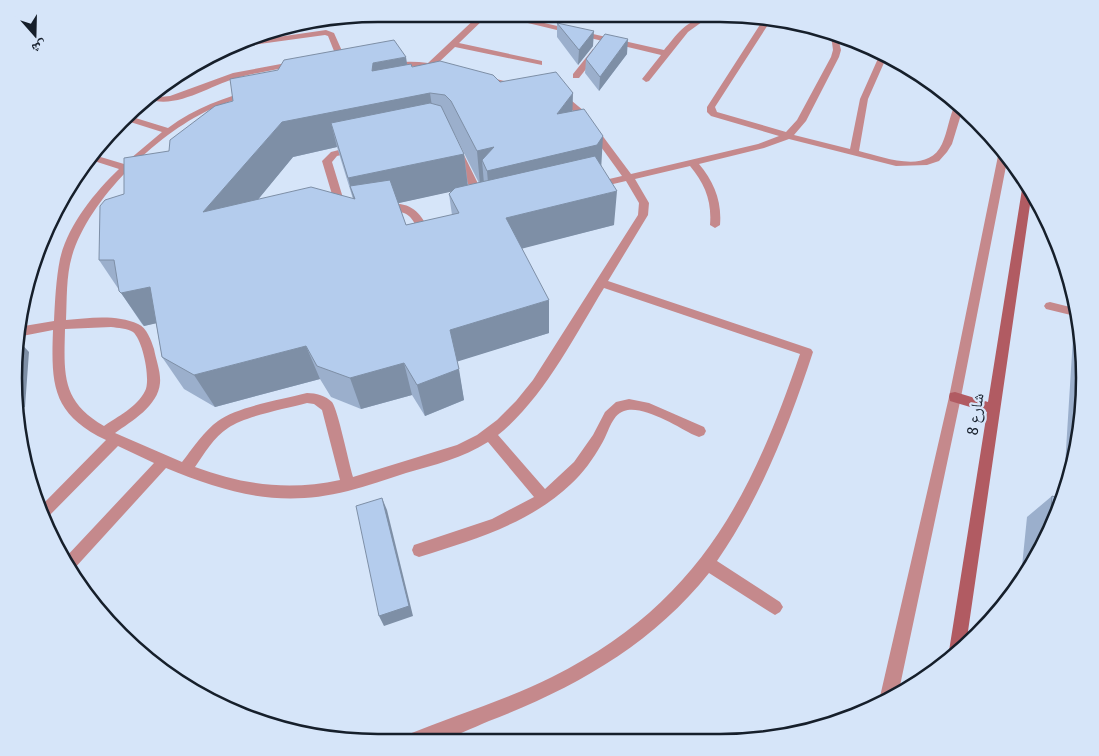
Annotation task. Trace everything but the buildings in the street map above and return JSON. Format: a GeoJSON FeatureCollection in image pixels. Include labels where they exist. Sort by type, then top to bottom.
{"type":"FeatureCollection","features":[{"type":"Feature","properties":{"kind":"street","name":"شارع 8"},"geometry":{"type":"LineString","coordinates":[[958,642],[1026,195]]}},
{"type":"Feature","properties":{"kind":"street"},"geometry":{"type":"LineString","coordinates":[[955,397],[994,409]]}},
{"type":"Feature","properties":{"kind":"lane"},"geometry":{"type":"LineString","coordinates":[[424,67],[454,44],[477,22]]}},
{"type":"Feature","properties":{"kind":"lane"},"geometry":{"type":"LineString","coordinates":[[530,22],[666,53]]}},
{"type":"Feature","properties":{"kind":"lane"},"geometry":{"type":"LineString","coordinates":[[646,79],[685,30],[697,22]]}},
{"type":"Feature","properties":{"kind":"lane"},"geometry":{"type":"LineString","coordinates":[[763,26],[710,109],[718,116],[788,136],[910,165],[938,159],[944,153],[957,113]]}},
{"type":"Feature","properties":{"kind":"lane"},"geometry":{"type":"LineString","coordinates":[[259,43],[326,32],[331,35],[338,51],[332,56],[319,58]]}},
{"type":"Feature","properties":{"kind":"lane"},"geometry":{"type":"LineString","coordinates":[[576,76],[605,39]]}},
{"type":"Feature","properties":{"kind":"lane"},"geometry":{"type":"LineString","coordinates":[[591,187],[761,146],[788,136],[802,121],[835,57],[837,50],[835,41]]}},
{"type":"Feature","properties":{"kind":"lane"},"geometry":{"type":"LineString","coordinates":[[454,44],[539,63]]}},
{"type":"Feature","properties":{"kind":"lane"},"geometry":{"type":"LineString","coordinates":[[158,100],[171,99],[236,75],[310,60]]}},
{"type":"Feature","properties":{"kind":"lane"},"geometry":{"type":"LineString","coordinates":[[854,152],[864,100],[881,60]]}},
{"type":"Feature","properties":{"kind":"lane"},"geometry":{"type":"LineString","coordinates":[[389,65],[424,67],[474,76],[552,96],[569,103],[581,113],[643,198],[644,209],[643,215],[601,283],[526,400],[490,435],[467,447],[441,457],[348,485],[306,492],[279,493],[257,491],[216,480],[164,461],[110,436],[88,423],[75,412],[60,385],[59,367],[63,276],[71,241],[77,227],[95,199],[126,168],[169,131],[194,114],[213,105],[258,91],[389,65]]}},
{"type":"Feature","properties":{"kind":"lane"},"geometry":{"type":"LineString","coordinates":[[459,82],[474,76]]}},
{"type":"Feature","properties":{"kind":"lane"},"geometry":{"type":"LineString","coordinates":[[134,120],[169,131]]}},
{"type":"Feature","properties":{"kind":"lane"},"geometry":{"type":"LineString","coordinates":[[351,217],[344,214],[327,161],[334,154],[368,146]]}},
{"type":"Feature","properties":{"kind":"lane"},"geometry":{"type":"LineString","coordinates":[[455,146],[486,211]]}},
{"type":"Feature","properties":{"kind":"lane"},"geometry":{"type":"LineString","coordinates":[[98,159],[126,168]]}},
{"type":"Feature","properties":{"kind":"lane"},"geometry":{"type":"LineString","coordinates":[[890,691],[955,397],[1002,161]]}},
{"type":"Feature","properties":{"kind":"lane"},"geometry":{"type":"LineString","coordinates":[[693,163],[711,186],[716,199],[715,225]]}},
{"type":"Feature","properties":{"kind":"lane"},"geometry":{"type":"LineString","coordinates":[[372,213],[404,207],[414,212],[427,225],[430,242]]}},
{"type":"Feature","properties":{"kind":"lane"},"geometry":{"type":"LineString","coordinates":[[432,734],[537,693],[578,672],[617,648],[651,622],[682,593],[707,563],[743,507],[770,453],[791,401],[807,352],[601,283]]}},
{"type":"Feature","properties":{"kind":"lane"},"geometry":{"type":"LineString","coordinates":[[1050,306],[1070,311]]}},
{"type":"Feature","properties":{"kind":"lane"},"geometry":{"type":"LineString","coordinates":[[26,329],[60,325],[124,324],[134,327],[145,340],[154,377],[153,390],[143,403],[110,436],[48,508]]}},
{"type":"Feature","properties":{"kind":"lane"},"geometry":{"type":"LineString","coordinates":[[185,468],[215,431],[231,419],[307,398],[316,398],[328,407],[348,485]]}},
{"type":"Feature","properties":{"kind":"lane"},"geometry":{"type":"LineString","coordinates":[[419,550],[518,516],[544,498],[566,480],[585,459],[600,436],[607,418],[620,406],[632,404],[643,406],[699,431]]}},
{"type":"Feature","properties":{"kind":"lane"},"geometry":{"type":"LineString","coordinates":[[490,435],[544,498]]}},
{"type":"Feature","properties":{"kind":"lane"},"geometry":{"type":"LineString","coordinates":[[73,560],[164,461]]}},
{"type":"Feature","properties":{"kind":"lane"},"geometry":{"type":"LineString","coordinates":[[707,563],[775,607]]}}]}
